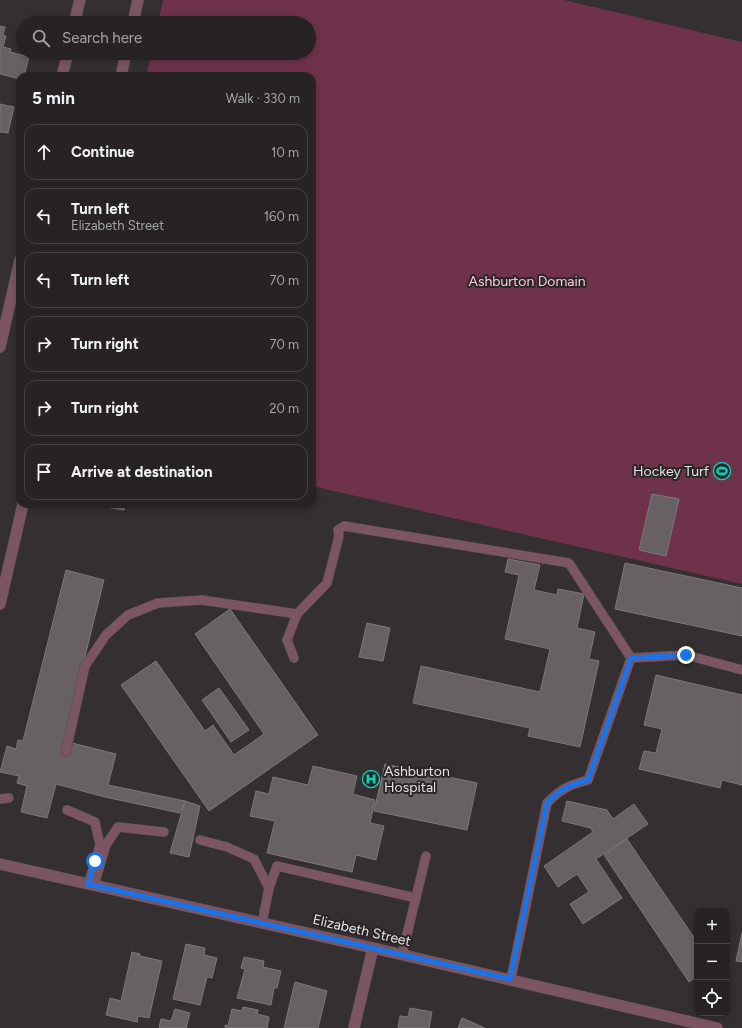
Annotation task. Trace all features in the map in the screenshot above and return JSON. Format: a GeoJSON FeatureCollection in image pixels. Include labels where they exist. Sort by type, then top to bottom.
{"type":"FeatureCollection","features":[{"type":"Feature","properties":{"kind":"street"},"geometry":{"type":"LineString","coordinates":[[76,16],[80,0]]}},
{"type":"Feature","properties":{"kind":"street"},"geometry":{"type":"LineString","coordinates":[[135,16],[138,0]]}},
{"type":"Feature","properties":{"kind":"street"},"geometry":{"type":"LineString","coordinates":[[63,72],[66,60]]}},
{"type":"Feature","properties":{"kind":"street"},"geometry":{"type":"LineString","coordinates":[[122,72],[124,60]]}},
{"type":"Feature","properties":{"kind":"street"},"geometry":{"type":"LineString","coordinates":[[0,347],[16,277]]}},
{"type":"Feature","properties":{"kind":"street"},"geometry":{"type":"LineString","coordinates":[[0,604],[22,508]]}},
{"type":"Feature","properties":{"kind":"street","name":"Elizabeth Street"},"geometry":{"type":"LineString","coordinates":[[0,864],[510,979],[717,1028]]}},
{"type":"Feature","properties":{"kind":"street"},"geometry":{"type":"LineString","coordinates":[[354,1028],[373,948]]}},
{"type":"Feature","properties":{"kind":"lane"},"geometry":{"type":"LineString","coordinates":[[294,658],[287,640],[297,614],[327,583],[339,536],[338,530],[344,526],[568,563],[631,658]]}},
{"type":"Feature","properties":{"kind":"lane"},"geometry":{"type":"LineString","coordinates":[[66,752],[85,666],[106,635],[128,615],[158,603],[202,600],[297,614]]}},
{"type":"Feature","properties":{"kind":"lane"},"geometry":{"type":"LineString","coordinates":[[631,658],[686,655],[742,670]]}},
{"type":"Feature","properties":{"kind":"lane"},"geometry":{"type":"LineString","coordinates":[[510,979],[547,803],[557,792],[570,784],[588,780],[631,658]]}},
{"type":"Feature","properties":{"kind":"lane"},"geometry":{"type":"LineString","coordinates":[[67,810],[96,822],[100,844],[91,884]]}},
{"type":"Feature","properties":{"kind":"lane"},"geometry":{"type":"LineString","coordinates":[[91,884],[106,845],[118,827],[164,832]]}},
{"type":"Feature","properties":{"kind":"lane"},"geometry":{"type":"LineString","coordinates":[[200,840],[227,847],[254,859],[269,888]]}},
{"type":"Feature","properties":{"kind":"lane"},"geometry":{"type":"LineString","coordinates":[[402,955],[426,856]]}},
{"type":"Feature","properties":{"kind":"lane"},"geometry":{"type":"LineString","coordinates":[[262,923],[269,888],[277,866],[416,898]]}},
{"type":"Feature","properties":{"kind":"green space","name":"Ashburton Domain"},"geometry":{"type":"Polygon","coordinates":[[[163,0],[564,0],[742,42],[742,584],[316,487],[316,72],[147,72],[149,60],[316,60],[316,16],[160,16],[163,0]]]}},
{"type":"Feature","properties":{"kind":"building"},"geometry":{"type":"Polygon","coordinates":[[[0,26],[5,27],[3,35],[6,36],[3,47],[11,49],[10,52],[16,54],[16,60],[28,60],[25,72],[16,72],[16,78],[0,74],[0,26]]]}},
{"type":"Feature","properties":{"kind":"building"},"geometry":{"type":"Polygon","coordinates":[[[0,104],[14,107],[8,133],[0,132],[0,104]]]}},
{"type":"Feature","properties":{"kind":"building"},"geometry":{"type":"Polygon","coordinates":[[[652,494],[679,499],[666,556],[639,550],[652,494]]]}},
{"type":"Feature","properties":{"kind":"building"},"geometry":{"type":"Polygon","coordinates":[[[112,508],[124,508],[124,510],[112,508]]]}},
{"type":"Feature","properties":{"kind":"building"},"geometry":{"type":"Polygon","coordinates":[[[508,559],[540,565],[534,590],[557,595],[558,589],[584,594],[577,628],[595,632],[589,659],[599,661],[580,747],[528,736],[530,728],[413,703],[421,666],[540,692],[550,649],[505,639],[519,575],[505,572],[508,559]]]}},
{"type":"Feature","properties":{"kind":"building"},"geometry":{"type":"Polygon","coordinates":[[[625,563],[742,588],[742,636],[615,609],[625,563]]]}},
{"type":"Feature","properties":{"kind":"building"},"geometry":{"type":"Polygon","coordinates":[[[66,570],[104,580],[64,741],[116,754],[108,785],[185,801],[180,813],[105,797],[56,784],[47,818],[21,812],[27,786],[17,783],[19,776],[0,772],[7,746],[16,749],[18,740],[23,741],[66,570]]]}},
{"type":"Feature","properties":{"kind":"building"},"geometry":{"type":"Polygon","coordinates":[[[230,609],[318,735],[209,811],[121,685],[156,661],[205,731],[213,725],[234,755],[264,734],[195,634],[230,609]]]}},
{"type":"Feature","properties":{"kind":"building"},"geometry":{"type":"Polygon","coordinates":[[[367,623],[390,628],[383,661],[359,657],[367,623]]]}},
{"type":"Feature","properties":{"kind":"building"},"geometry":{"type":"Polygon","coordinates":[[[656,675],[742,695],[742,785],[722,780],[720,788],[639,769],[644,751],[656,753],[662,729],[644,725],[656,675]]]}},
{"type":"Feature","properties":{"kind":"building"},"geometry":{"type":"Polygon","coordinates":[[[219,688],[249,730],[231,742],[202,700],[219,688]]]}},
{"type":"Feature","properties":{"kind":"building"},"geometry":{"type":"Polygon","coordinates":[[[385,764],[477,783],[467,830],[374,811],[385,764]]]}},
{"type":"Feature","properties":{"kind":"building"},"geometry":{"type":"Polygon","coordinates":[[[313,766],[357,776],[353,794],[375,800],[370,823],[384,826],[376,860],[356,855],[352,872],[267,853],[275,821],[250,816],[256,791],[269,794],[273,777],[308,785],[313,766]]]}},
{"type":"Feature","properties":{"kind":"building"},"geometry":{"type":"Polygon","coordinates":[[[185,801],[200,806],[189,857],[170,853],[185,801]]]}},
{"type":"Feature","properties":{"kind":"building"},"geometry":{"type":"Polygon","coordinates":[[[567,801],[607,810],[613,819],[634,804],[648,824],[596,859],[622,898],[583,924],[570,904],[589,892],[577,874],[558,887],[544,866],[593,832],[591,828],[562,821],[567,801]]]}},
{"type":"Feature","properties":{"kind":"building"},"geometry":{"type":"Polygon","coordinates":[[[627,839],[694,938],[694,978],[689,982],[604,855],[627,839]]]}},
{"type":"Feature","properties":{"kind":"building"},"geometry":{"type":"Polygon","coordinates":[[[742,933],[742,962],[736,961],[742,933]]]}},
{"type":"Feature","properties":{"kind":"building"},"geometry":{"type":"Polygon","coordinates":[[[186,944],[205,948],[204,955],[217,958],[212,978],[207,977],[200,1005],[173,999],[186,944]]]}},
{"type":"Feature","properties":{"kind":"building"},"geometry":{"type":"Polygon","coordinates":[[[132,952],[140,954],[140,956],[162,961],[149,1018],[138,1016],[137,1022],[106,1015],[110,998],[121,1001],[132,952]]]}},
{"type":"Feature","properties":{"kind":"building"},"geometry":{"type":"Polygon","coordinates":[[[244,957],[264,961],[263,967],[281,971],[277,988],[274,988],[271,1005],[237,998],[245,969],[241,968],[244,957]]]}},
{"type":"Feature","properties":{"kind":"building"},"geometry":{"type":"Polygon","coordinates":[[[295,982],[327,991],[318,1028],[284,1028],[295,982]]]}},
{"type":"Feature","properties":{"kind":"building"},"geometry":{"type":"Polygon","coordinates":[[[243,1007],[258,1010],[257,1014],[269,1017],[267,1028],[225,1028],[225,1025],[228,1026],[232,1009],[242,1011],[243,1007]]]}},
{"type":"Feature","properties":{"kind":"building"},"geometry":{"type":"Polygon","coordinates":[[[410,1008],[432,1012],[429,1028],[398,1028],[400,1016],[408,1017],[410,1008]]]}},
{"type":"Feature","properties":{"kind":"building"},"geometry":{"type":"Polygon","coordinates":[[[175,1009],[190,1013],[186,1028],[159,1028],[161,1019],[171,1021],[175,1009]]]}},
{"type":"Feature","properties":{"kind":"building"},"geometry":{"type":"Polygon","coordinates":[[[462,1018],[485,1028],[458,1028],[462,1018]]]}},
{"type":"Feature","properties":{"kind":"place","name":"Hockey Turf"},"geometry":{"type":"Point","coordinates":[722,471]}},
{"type":"Feature","properties":{"kind":"place","name":"Ashburton Hospital"},"geometry":{"type":"Point","coordinates":[371,779]}},
{"type":"Feature","properties":{"kind":"route"},"geometry":{"type":"LineString","coordinates":[[95,861],[88,884],[510,979],[547,803],[557,792],[570,784],[588,780],[631,658],[686,655]]}}]}
